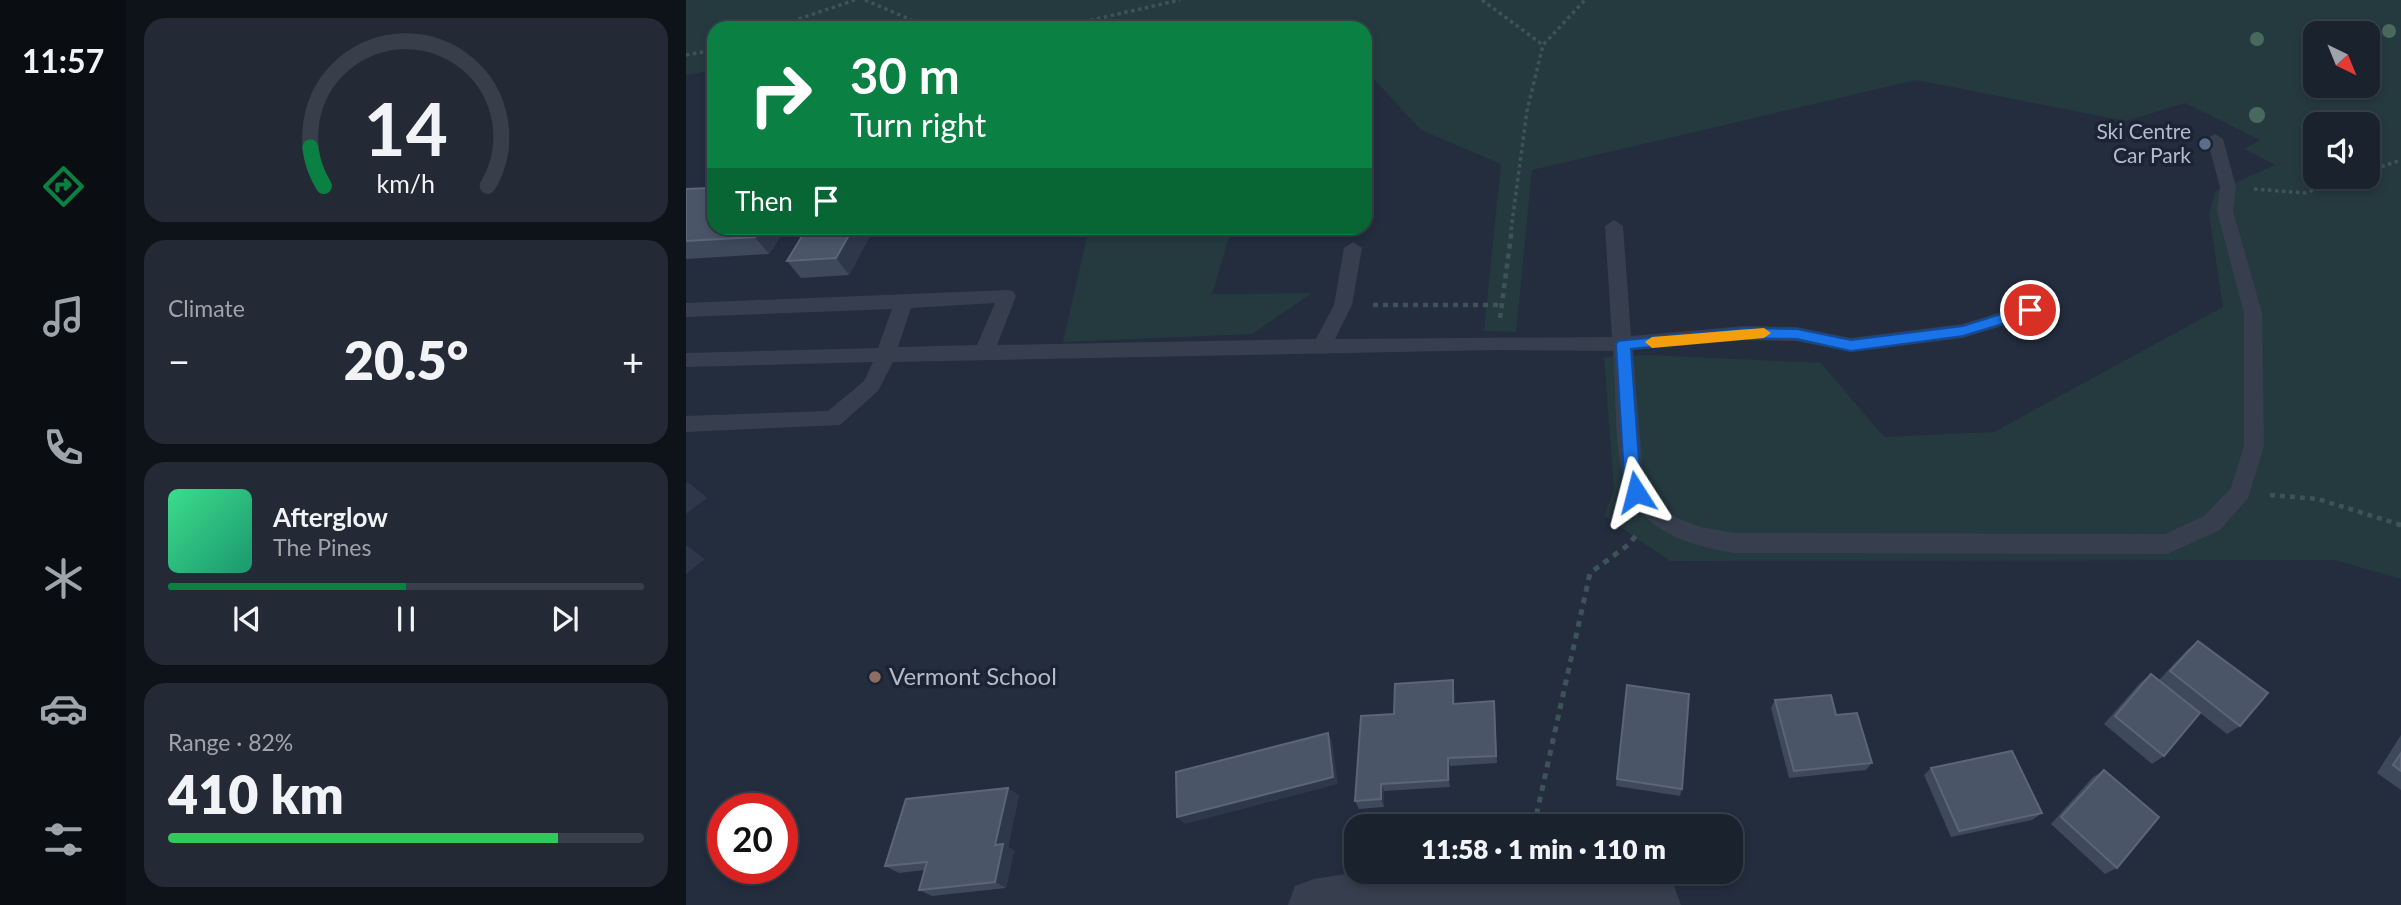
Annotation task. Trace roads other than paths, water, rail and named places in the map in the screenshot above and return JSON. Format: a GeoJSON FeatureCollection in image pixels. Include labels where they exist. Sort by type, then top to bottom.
{"type":"FeatureCollection","features":[{"type":"Feature","properties":{"kind":"street"},"geometry":{"type":"LineString","coordinates":[[1314,905],[1368,896],[1506,894],[1655,905]]}},
{"type":"Feature","properties":{"kind":"lane"},"geometry":{"type":"LineString","coordinates":[[1614,226],[1632,475],[1636,492],[1650,510],[1670,526],[1697,538],[1735,543],[2167,544],[2212,523],[2240,492],[2255,446],[2253,313],[2225,211],[2228,187],[2215,139]]}},
{"type":"Feature","properties":{"kind":"lane"},"geometry":{"type":"LineString","coordinates":[[1322,346],[1343,305],[1353,248]]}},
{"type":"Feature","properties":{"kind":"lane"},"geometry":{"type":"LineString","coordinates":[[686,310],[1007,296],[984,352]]}},
{"type":"Feature","properties":{"kind":"lane"},"geometry":{"type":"LineString","coordinates":[[686,424],[833,419],[871,386],[904,302]]}},
{"type":"Feature","properties":{"kind":"lane"},"geometry":{"type":"LineString","coordinates":[[686,360],[1497,343],[1623,344],[1745,333],[1797,334],[1851,345],[1963,331],[2030,310]]}},
{"type":"Feature","properties":{"kind":"place","name":"Ski Centre Car Park"},"geometry":{"type":"Point","coordinates":[2205,144]}},
{"type":"Feature","properties":{"kind":"place","name":"Vermont School"},"geometry":{"type":"Point","coordinates":[875,677]}}]}
